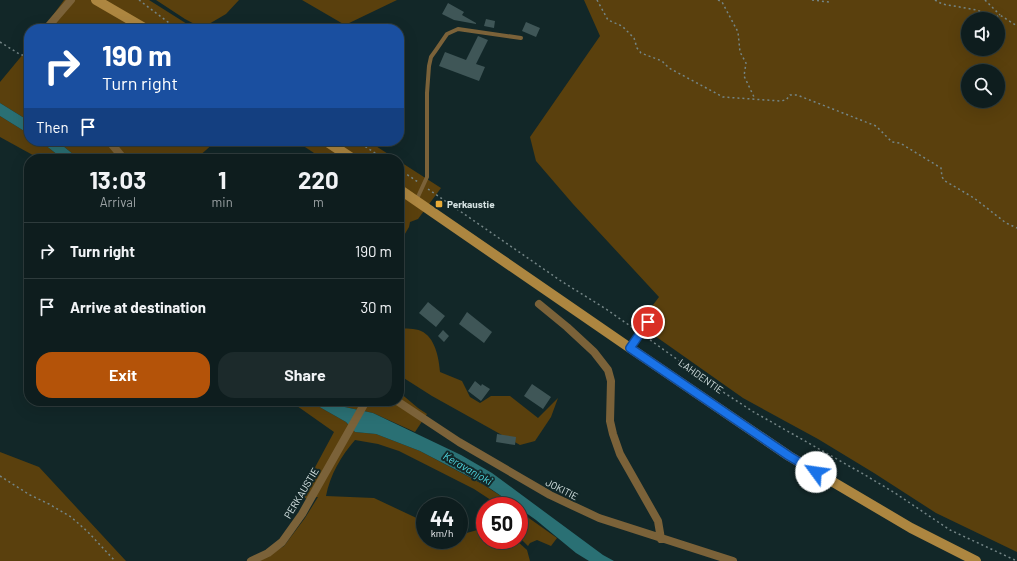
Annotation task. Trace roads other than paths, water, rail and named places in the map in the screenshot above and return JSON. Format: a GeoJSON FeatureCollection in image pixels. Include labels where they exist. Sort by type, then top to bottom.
{"type":"FeatureCollection","features":[{"type":"Feature","properties":{"kind":"main road"},"geometry":{"type":"LineString","coordinates":[[96,0],[137,24]]}},
{"type":"Feature","properties":{"kind":"main road"},"geometry":{"type":"LineString","coordinates":[[334,146],[346,154]]}},
{"type":"Feature","properties":{"kind":"main road","name":"LAHDENTIE"},"geometry":{"type":"LineString","coordinates":[[404,193],[789,456],[911,528],[976,561]]}},
{"type":"Feature","properties":{"kind":"street"},"geometry":{"type":"LineString","coordinates":[[50,24],[71,0]]}},
{"type":"Feature","properties":{"kind":"street"},"geometry":{"type":"LineString","coordinates":[[112,146],[120,154]]}},
{"type":"Feature","properties":{"kind":"street"},"geometry":{"type":"LineString","coordinates":[[539,304],[594,352],[608,370],[611,381],[610,421],[613,434],[620,454],[658,521],[661,539]]}},
{"type":"Feature","properties":{"kind":"street","name":"PERKAUSTIE"},"geometry":{"type":"LineString","coordinates":[[251,561],[268,553],[282,542],[302,514],[363,406]]}},
{"type":"Feature","properties":{"kind":"street","name":"JOKITIE"},"geometry":{"type":"LineString","coordinates":[[404,406],[459,442],[550,495],[599,518],[733,561]]}},
{"type":"Feature","properties":{"kind":"lane"},"geometry":{"type":"LineString","coordinates":[[416,202],[427,176],[428,93],[429,66],[431,57],[447,34],[458,29],[521,38]]}},
{"type":"Feature","properties":{"kind":"lane"},"geometry":{"type":"LineString","coordinates":[[630,348],[648,322]]}},
{"type":"Feature","properties":{"kind":"water"},"geometry":{"type":"Polygon","coordinates":[[[0,103],[24,118],[24,131],[0,116],[0,103]]]}},
{"type":"Feature","properties":{"kind":"water"},"geometry":{"type":"Polygon","coordinates":[[[46,146],[63,146],[73,154],[57,154],[46,146]]]}},
{"type":"Feature","properties":{"kind":"water","name":"Keravanjoki"},"geometry":{"type":"Polygon","coordinates":[[[318,406],[340,406],[373,413],[461,455],[492,473],[524,497],[503,497],[485,485],[420,451],[376,434],[355,432],[346,422],[318,406]]]}},
{"type":"Feature","properties":{"kind":"water"},"geometry":{"type":"Polygon","coordinates":[[[528,500],[603,555],[614,561],[589,561],[576,553],[528,514],[528,500]]]}},
{"type":"Feature","properties":{"kind":"place","name":"Perkaustie"},"geometry":{"type":"Point","coordinates":[439,204]}}]}
